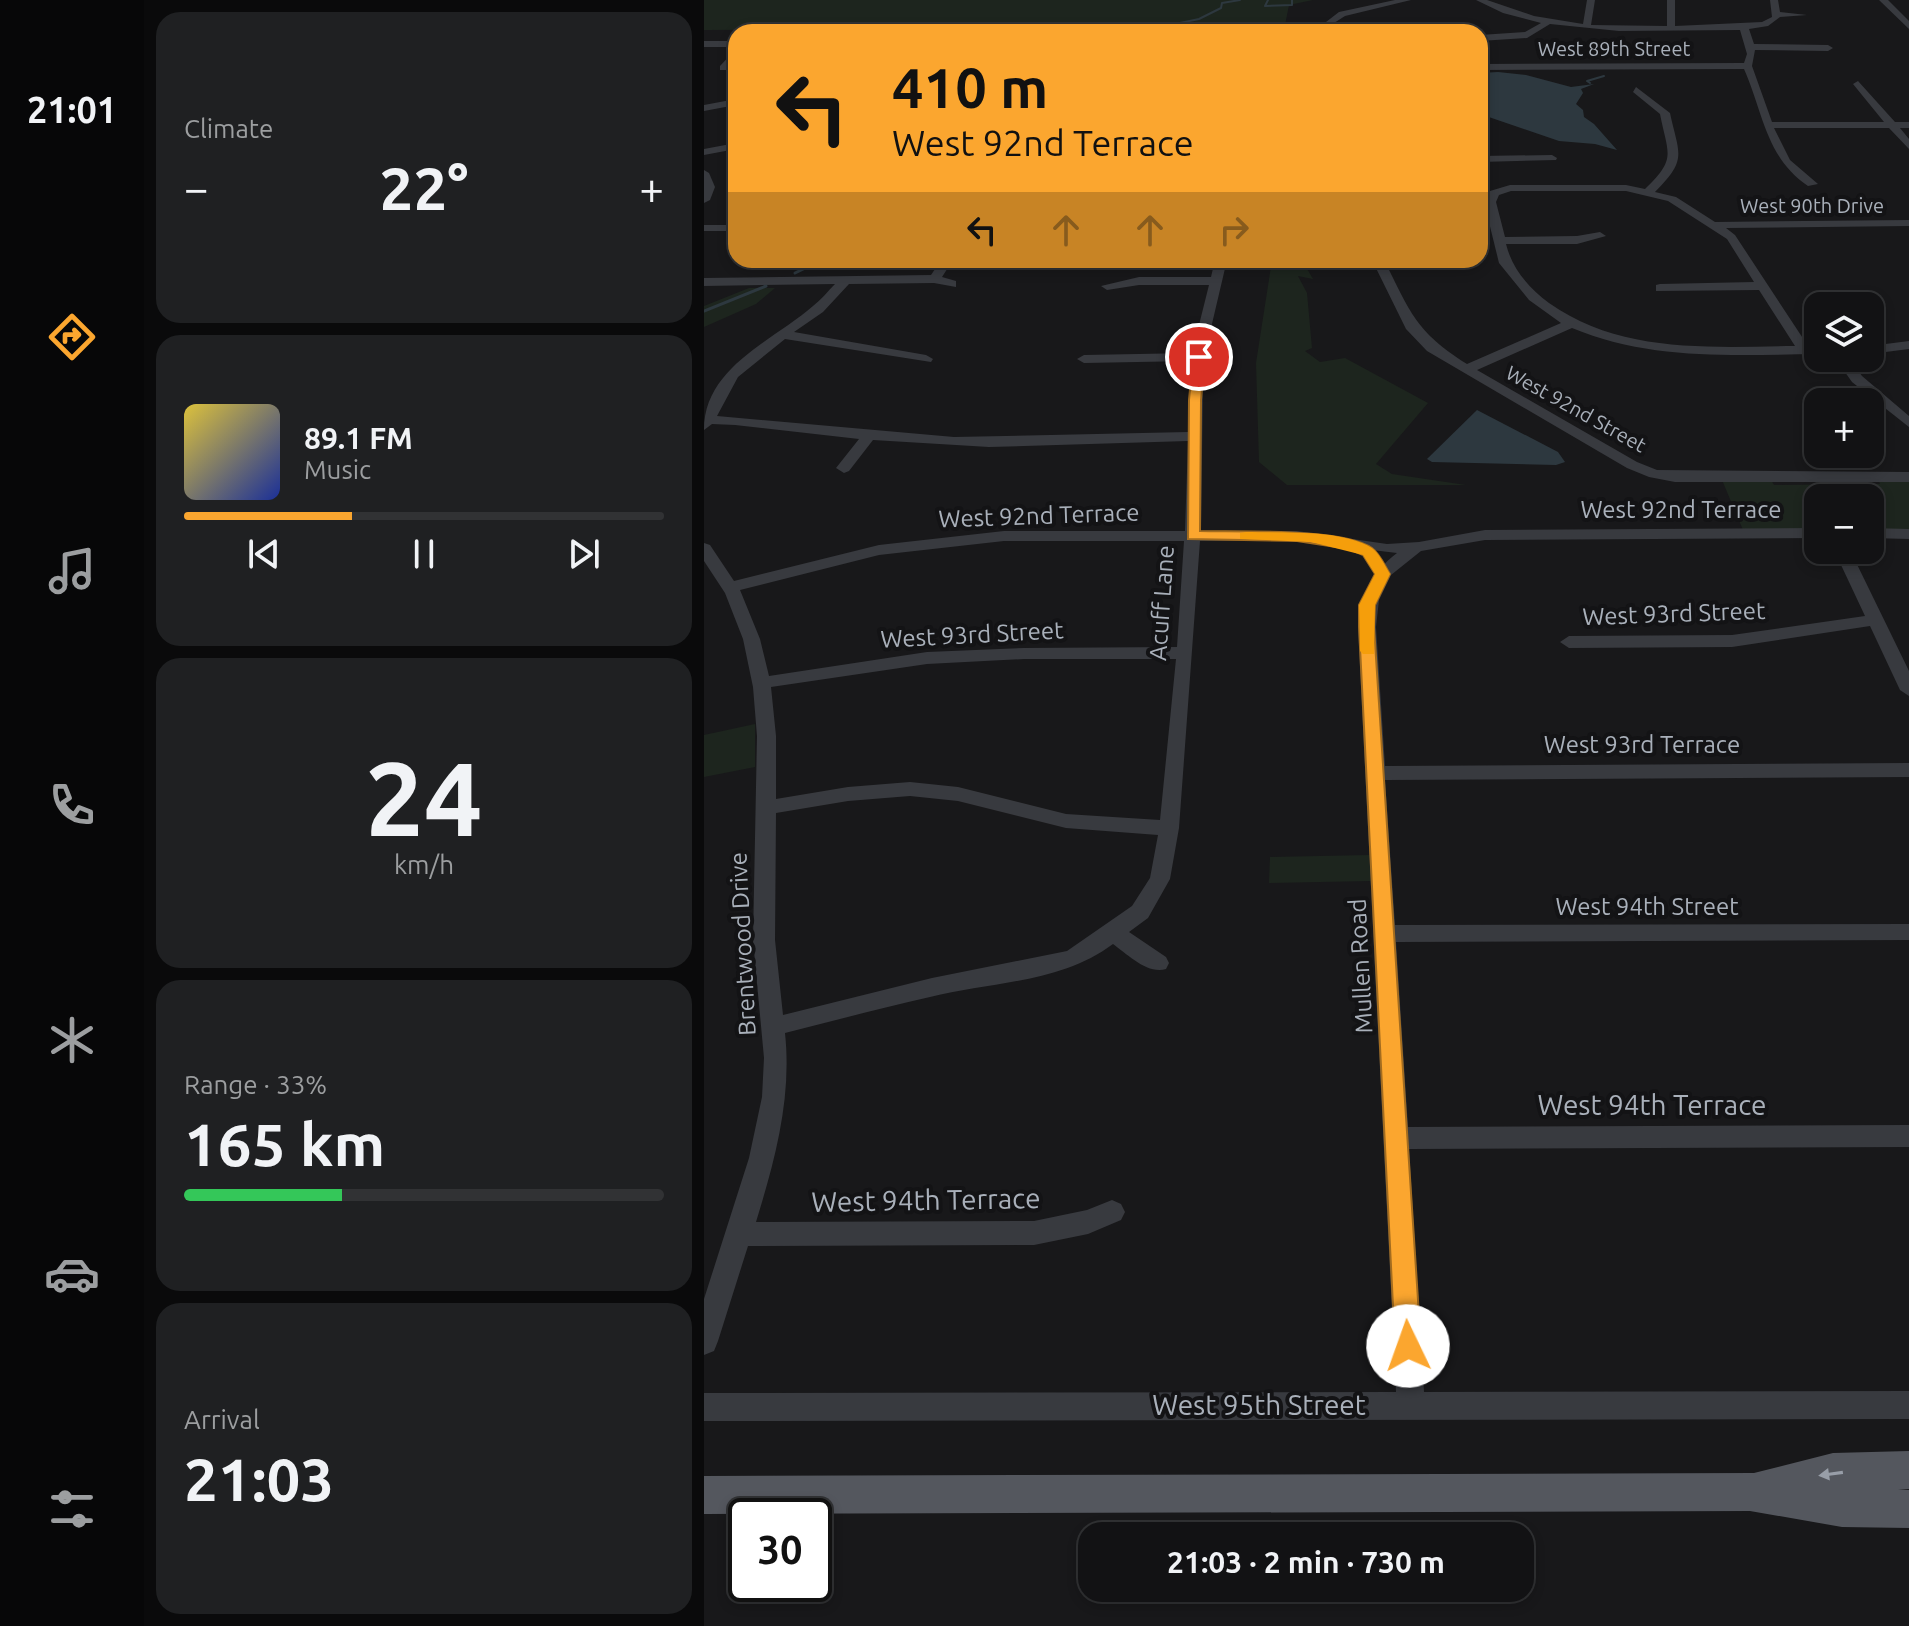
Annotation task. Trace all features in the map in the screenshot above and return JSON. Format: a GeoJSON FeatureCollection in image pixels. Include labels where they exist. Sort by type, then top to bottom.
{"type":"FeatureCollection","features":[{"type":"Feature","properties":{"kind":"main road"},"geometry":{"type":"LineString","coordinates":[[1750,1492],[1833,1472],[1909,1470]]}},
{"type":"Feature","properties":{"kind":"main road"},"geometry":{"type":"LineString","coordinates":[[704,1495],[1750,1492],[1842,1508],[1909,1509]]}},
{"type":"Feature","properties":{"kind":"street"},"geometry":{"type":"LineString","coordinates":[[1330,24],[1337,16],[1407,0]]}},
{"type":"Feature","properties":{"kind":"street"},"geometry":{"type":"LineString","coordinates":[[1480,0],[1506,11],[1550,21],[1671,28],[1765,24],[1776,18],[1774,0]]}},
{"type":"Feature","properties":{"kind":"street"},"geometry":{"type":"LineString","coordinates":[[1587,25],[1591,0]]}},
{"type":"Feature","properties":{"kind":"street"},"geometry":{"type":"LineString","coordinates":[[1671,0],[1671,28]]}},
{"type":"Feature","properties":{"kind":"street"},"geometry":{"type":"LineString","coordinates":[[1883,0],[1909,26]]}},
{"type":"Feature","properties":{"kind":"street"},"geometry":{"type":"LineString","coordinates":[[1775,14],[1803,15]]}},
{"type":"Feature","properties":{"kind":"street"},"geometry":{"type":"LineString","coordinates":[[1488,37],[1527,35],[1550,21]]}},
{"type":"Feature","properties":{"kind":"street"},"geometry":{"type":"LineString","coordinates":[[1744,27],[1752,57],[1747,66],[1778,153],[1797,175],[1812,184]]}},
{"type":"Feature","properties":{"kind":"street"},"geometry":{"type":"LineString","coordinates":[[704,44],[728,44]]}},
{"type":"Feature","properties":{"kind":"street"},"geometry":{"type":"LineString","coordinates":[[1751,47],[1828,48]]}},
{"type":"Feature","properties":{"kind":"street"},"geometry":{"type":"LineString","coordinates":[[723,68],[728,62]]}},
{"type":"Feature","properties":{"kind":"street","name":"West 89th Street"},"geometry":{"type":"LineString","coordinates":[[1488,67],[1747,66]]}},
{"type":"Feature","properties":{"kind":"street"},"geometry":{"type":"LineString","coordinates":[[1858,84],[1909,146]]}},
{"type":"Feature","properties":{"kind":"street"},"geometry":{"type":"LineString","coordinates":[[1636,90],[1665,113],[1674,157],[1672,169],[1648,192]]}},
{"type":"Feature","properties":{"kind":"street"},"geometry":{"type":"LineString","coordinates":[[704,108],[728,104]]}},
{"type":"Feature","properties":{"kind":"street"},"geometry":{"type":"LineString","coordinates":[[1768,125],[1909,125]]}},
{"type":"Feature","properties":{"kind":"street"},"geometry":{"type":"LineString","coordinates":[[704,152],[728,148]]}},
{"type":"Feature","properties":{"kind":"street"},"geometry":{"type":"LineString","coordinates":[[1488,159],[1552,158]]}},
{"type":"Feature","properties":{"kind":"street"},"geometry":{"type":"LineString","coordinates":[[704,173],[709,187],[704,200]]}},
{"type":"Feature","properties":{"kind":"street"},"geometry":{"type":"LineString","coordinates":[[1488,191],[1626,188],[1672,199],[1731,237],[1804,341]]}},
{"type":"Feature","properties":{"kind":"street"},"geometry":{"type":"LineString","coordinates":[[1494,193],[1490,202],[1505,263],[1532,297],[1570,324],[1591,333],[1650,347],[1804,350]]}},
{"type":"Feature","properties":{"kind":"street","name":"West 90th Drive"},"geometry":{"type":"LineString","coordinates":[[1714,225],[1909,223]]}},
{"type":"Feature","properties":{"kind":"street"},"geometry":{"type":"LineString","coordinates":[[704,228],[728,228]]}},
{"type":"Feature","properties":{"kind":"street"},"geometry":{"type":"LineString","coordinates":[[1500,241],[1563,241],[1600,236]]}},
{"type":"Feature","properties":{"kind":"street"},"geometry":{"type":"LineString","coordinates":[[935,279],[942,268]]}},
{"type":"Feature","properties":{"kind":"street","name":"Acuff Lane"},"geometry":{"type":"LineString","coordinates":[[772,1027],[932,987],[1046,966],[1074,957],[1140,912],[1160,879],[1169,828],[1185,653],[1193,536],[1199,357],[1219,268]]}},
{"type":"Feature","properties":{"kind":"street"},"geometry":{"type":"LineString","coordinates":[[1382,268],[1413,329],[1432,348],[1466,370],[1570,324]]}},
{"type":"Feature","properties":{"kind":"street"},"geometry":{"type":"LineString","coordinates":[[704,282],[935,279],[952,284]]}},
{"type":"Feature","properties":{"kind":"street"},"geometry":{"type":"LineString","coordinates":[[845,281],[829,300],[755,353],[732,375],[706,423],[769,422],[868,437],[998,442],[1195,436]]}},
{"type":"Feature","properties":{"kind":"street"},"geometry":{"type":"LineString","coordinates":[[1107,286],[1139,281],[1217,281]]}},
{"type":"Feature","properties":{"kind":"street"},"geometry":{"type":"LineString","coordinates":[[1660,288],[1763,286]]}},
{"type":"Feature","properties":{"kind":"street"},"geometry":{"type":"LineString","coordinates":[[781,334],[926,359]]}},
{"type":"Feature","properties":{"kind":"street"},"geometry":{"type":"LineString","coordinates":[[1884,348],[1909,345]]}},
{"type":"Feature","properties":{"kind":"street"},"geometry":{"type":"LineString","coordinates":[[1084,359],[1199,357]]}},
{"type":"Feature","properties":{"kind":"street","name":"West 92nd Street"},"geometry":{"type":"LineString","coordinates":[[1466,370],[1632,465],[1654,474],[1675,477],[1909,477]]}},
{"type":"Feature","properties":{"kind":"street"},"geometry":{"type":"LineString","coordinates":[[1852,372],[1909,423]]}},
{"type":"Feature","properties":{"kind":"street"},"geometry":{"type":"LineString","coordinates":[[844,468],[868,437]]}},
{"type":"Feature","properties":{"kind":"street","name":"West 92nd Terrace"},"geometry":{"type":"LineString","coordinates":[[732,587],[835,559],[931,543],[1004,536],[1297,536],[1387,549],[1419,547],[1485,535],[1804,533]]}},
{"type":"Feature","properties":{"kind":"street"},"geometry":{"type":"LineString","coordinates":[[1884,533],[1909,534]]}},
{"type":"Feature","properties":{"kind":"street"},"geometry":{"type":"LineString","coordinates":[[1353,546],[1369,552],[1383,574]]}},
{"type":"Feature","properties":{"kind":"street","name":"Mullen Road"},"geometry":{"type":"LineString","coordinates":[[1411,1405],[1367,605],[1392,563],[1419,547]]}},
{"type":"Feature","properties":{"kind":"street","name":"Brentwood Drive"},"geometry":{"type":"LineString","coordinates":[[704,548],[732,587],[749,626],[763,683],[764,940],[774,1095],[765,1142],[704,1341]]}},
{"type":"Feature","properties":{"kind":"street"},"geometry":{"type":"LineString","coordinates":[[1849,564],[1909,690]]}},
{"type":"Feature","properties":{"kind":"street","name":"West 93rd Street"},"geometry":{"type":"LineString","coordinates":[[1569,642],[1732,641],[1875,620]]}},
{"type":"Feature","properties":{"kind":"street","name":"West 93rd Street"},"geometry":{"type":"LineString","coordinates":[[763,683],[923,658],[1185,653]]}},
{"type":"Feature","properties":{"kind":"street","name":"West 93rd Terrace"},"geometry":{"type":"LineString","coordinates":[[1376,773],[1909,770]]}},
{"type":"Feature","properties":{"kind":"street"},"geometry":{"type":"LineString","coordinates":[[764,808],[848,794],[910,789],[958,794],[1066,821],[1169,828]]}},
{"type":"Feature","properties":{"kind":"street","name":"West 94th Street"},"geometry":{"type":"LineString","coordinates":[[1385,934],[1909,932]]}},
{"type":"Feature","properties":{"kind":"street"},"geometry":{"type":"LineString","coordinates":[[1113,933],[1158,963]]}},
{"type":"Feature","properties":{"kind":"street","name":"West 94th Terrace"},"geometry":{"type":"LineString","coordinates":[[1396,1138],[1909,1136]]}},
{"type":"Feature","properties":{"kind":"street","name":"West 94th Terrace"},"geometry":{"type":"LineString","coordinates":[[737,1234],[1034,1233],[1088,1222],[1112,1212]]}},
{"type":"Feature","properties":{"kind":"street","name":"West 95th Street"},"geometry":{"type":"LineString","coordinates":[[704,1407],[1909,1405]]}},
{"type":"Feature","properties":{"kind":"shaded area"},"geometry":{"type":"Polygon","coordinates":[[[704,0],[1313,0],[1289,5],[1285,24],[728,24],[728,30],[704,30],[704,0]]]}},
{"type":"Feature","properties":{"kind":"shaded area"},"geometry":{"type":"Polygon","coordinates":[[[1488,73],[1526,75],[1571,87],[1594,84],[1581,89],[1583,93],[1576,104],[1583,110],[1584,117],[1617,150],[1595,144],[1559,141],[1488,117],[1488,73]]]}},
{"type":"Feature","properties":{"kind":"shaded area"},"geometry":{"type":"Polygon","coordinates":[[[1271,268],[1307,268],[1313,279],[1298,276],[1307,293],[1312,348],[1305,351],[1320,362],[1345,358],[1428,403],[1376,464],[1392,474],[1466,485],[1287,485],[1259,462],[1256,363],[1271,268]]]}},
{"type":"Feature","properties":{"kind":"shaded area"},"geometry":{"type":"Polygon","coordinates":[[[749,288],[775,288],[756,304],[704,327],[704,306],[749,288]]]}},
{"type":"Feature","properties":{"kind":"shaded area"},"geometry":{"type":"Polygon","coordinates":[[[1477,410],[1558,452],[1565,462],[1556,465],[1432,462],[1427,459],[1477,410]]]}},
{"type":"Feature","properties":{"kind":"shaded area"},"geometry":{"type":"Polygon","coordinates":[[[1878,479],[1909,479],[1909,530],[1884,529],[1884,484],[1880,484],[1878,479]]]}},
{"type":"Feature","properties":{"kind":"shaded area"},"geometry":{"type":"Polygon","coordinates":[[[1722,480],[1771,480],[1774,485],[1804,485],[1804,529],[1743,530],[1722,480]]]}},
{"type":"Feature","properties":{"kind":"shaded area"},"geometry":{"type":"Polygon","coordinates":[[[755,724],[755,767],[704,777],[704,735],[755,724]]]}},
{"type":"Feature","properties":{"kind":"shaded area"},"geometry":{"type":"Polygon","coordinates":[[[1369,855],[1371,881],[1269,883],[1270,857],[1369,855]]]}},
{"type":"Feature","properties":{"kind":"waterway"},"geometry":{"type":"LineString","coordinates":[[1175,24],[1199,19],[1221,8],[1222,3],[1240,0]]}},
{"type":"Feature","properties":{"kind":"waterway"},"geometry":{"type":"LineString","coordinates":[[1268,0],[1265,6],[1292,5],[1292,0]]}},
{"type":"Feature","properties":{"kind":"waterway"},"geometry":{"type":"LineString","coordinates":[[1590,83],[1587,81],[1604,76]]}},
{"type":"Feature","properties":{"kind":"waterway"},"geometry":{"type":"LineString","coordinates":[[795,273],[805,268]]}},
{"type":"Feature","properties":{"kind":"waterway"},"geometry":{"type":"LineString","coordinates":[[704,311],[766,286]]}},
{"type":"Feature","properties":{"kind":"slow traffic"},"geometry":{"type":"LineString","coordinates":[[1246,536],[1297,536],[1369,552],[1383,574],[1367,605],[1368,651]]}},
{"type":"Feature","properties":{"kind":"route"},"geometry":{"type":"LineString","coordinates":[[1199,357],[1195,400],[1193,536],[1297,536],[1353,546],[1369,552],[1383,574],[1367,605],[1367,627],[1408,1346]]}}]}
